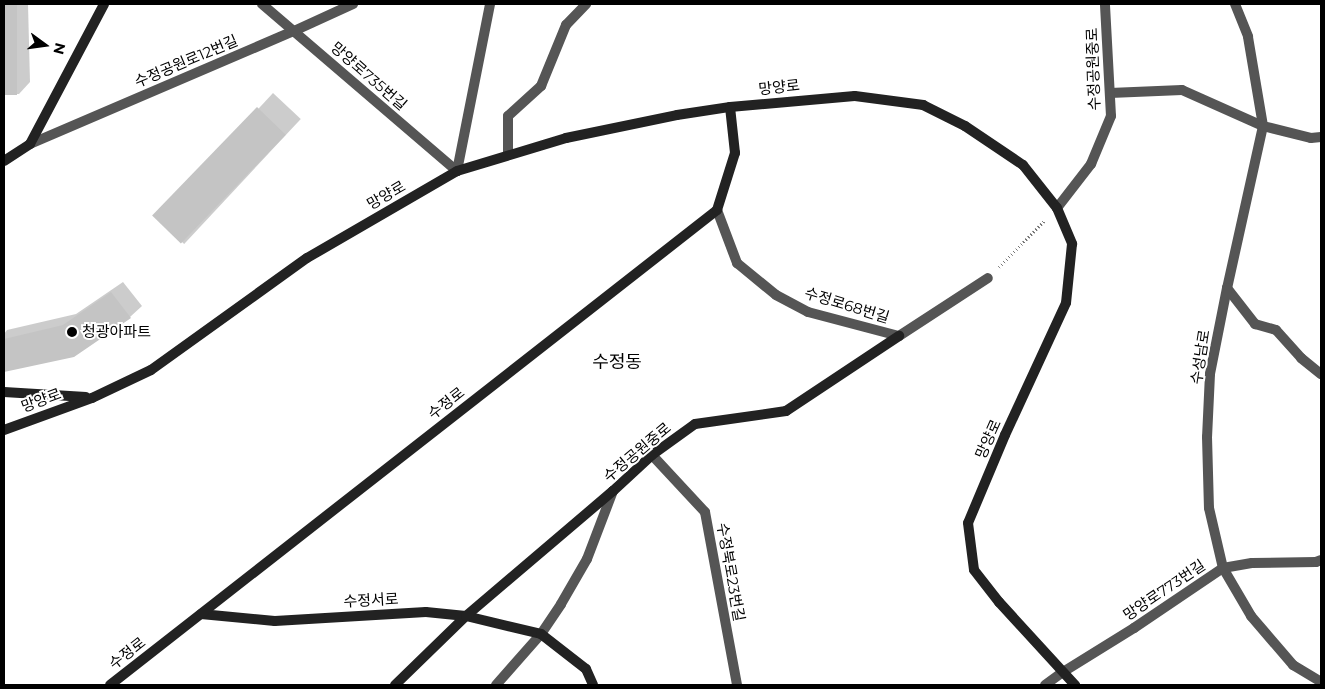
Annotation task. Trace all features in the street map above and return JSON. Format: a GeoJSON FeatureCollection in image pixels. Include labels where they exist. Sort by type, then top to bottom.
{"type":"FeatureCollection","features":[{"type":"Feature","properties":{"kind":"street"},"geometry":{"type":"LineString","coordinates":[[4,161],[30,144],[104,4]]}},
{"type":"Feature","properties":{"kind":"street","name":"망양로735번길"},"geometry":{"type":"LineString","coordinates":[[262,4],[457,171]]}},
{"type":"Feature","properties":{"kind":"street","name":"수정공원로12번길"},"geometry":{"type":"LineString","coordinates":[[30,144],[353,4]]}},
{"type":"Feature","properties":{"kind":"street"},"geometry":{"type":"LineString","coordinates":[[457,171],[490,4]]}},
{"type":"Feature","properties":{"kind":"street"},"geometry":{"type":"LineString","coordinates":[[508,155],[508,116],[541,86],[566,25],[586,4]]}},
{"type":"Feature","properties":{"kind":"street","name":"수정공원중로"},"geometry":{"type":"LineString","coordinates":[[1057,208],[1091,164],[1111,116],[1105,4]]}},
{"type":"Feature","properties":{"kind":"street","name":"수성남로"},"geometry":{"type":"LineString","coordinates":[[1235,4],[1248,37],[1263,126],[1226,288],[1210,374],[1207,437],[1209,508],[1223,568],[1251,616],[1293,665],[1321,682]]}},
{"type":"Feature","properties":{"kind":"street"},"geometry":{"type":"LineString","coordinates":[[1110,93],[1182,90],[1263,126],[1311,138],[1321,137]]}},
{"type":"Feature","properties":{"kind":"street","name":"망양로"},"geometry":{"type":"LineString","coordinates":[[4,430],[92,398],[151,370],[307,258],[457,171],[566,138],[677,115],[730,107],[855,96],[923,105],[965,126],[1023,165],[1057,208],[1072,244],[1066,303],[1005,434],[968,522],[974,570],[999,602],[1075,685]]}},
{"type":"Feature","properties":{"kind":"street"},"geometry":{"type":"LineString","coordinates":[[717,210],[735,152],[730,107]]}},
{"type":"Feature","properties":{"kind":"street","name":"수정로68번길"},"geometry":{"type":"LineString","coordinates":[[717,210],[737,263],[776,295],[808,312],[899,336]]}},
{"type":"Feature","properties":{"kind":"street","name":"수정로"},"geometry":{"type":"LineString","coordinates":[[110,685],[717,210]]}},
{"type":"Feature","properties":{"kind":"street","name":"수정공원중로"},"geometry":{"type":"LineString","coordinates":[[395,685],[466,616],[613,491],[652,455],[695,424],[786,411],[988,278]]}},
{"type":"Feature","properties":{"kind":"street"},"geometry":{"type":"LineString","coordinates":[[1226,288],[1255,324],[1276,330],[1301,358],[1321,374]]}},
{"type":"Feature","properties":{"kind":"street"},"geometry":{"type":"LineString","coordinates":[[4,392],[92,398]]}},
{"type":"Feature","properties":{"kind":"street","name":"수정북로23번길"},"geometry":{"type":"LineString","coordinates":[[652,455],[706,512],[737,685]]}},
{"type":"Feature","properties":{"kind":"street"},"geometry":{"type":"LineString","coordinates":[[496,685],[541,634],[561,604],[587,559],[613,491]]}},
{"type":"Feature","properties":{"kind":"street","name":"망양로773번길"},"geometry":{"type":"LineString","coordinates":[[1045,685],[1223,568],[1252,563],[1316,562],[1321,560]]}},
{"type":"Feature","properties":{"kind":"street","name":"수정서로"},"geometry":{"type":"LineString","coordinates":[[201,614],[275,621],[426,612],[466,616],[541,634],[586,669],[593,685]]}},
{"type":"Feature","properties":{"kind":"path"},"geometry":{"type":"LineString","coordinates":[[988,278],[1057,208]]}},
{"type":"Feature","properties":{"kind":"building"},"geometry":{"type":"Polygon","coordinates":[[[4,4],[17,4],[17,95],[4,95],[4,4]]]}},
{"type":"Feature","properties":{"kind":"building"},"geometry":{"type":"Polygon","coordinates":[[[257,107],[286,135],[181,243],[152,216],[257,107]]]}},
{"type":"Feature","properties":{"kind":"building","name":"청광아파트"},"geometry":{"type":"Polygon","coordinates":[[[111,292],[131,318],[74,357],[4,372],[4,339],[63,325],[111,292]]]}},
{"type":"Feature","properties":{"kind":"place","name":"청광아파트"},"geometry":{"type":"Point","coordinates":[72,332]}},
{"type":"Feature","properties":{"kind":"district","name":"수정동"},"geometry":{"type":"Point","coordinates":[617,362]}}]}
